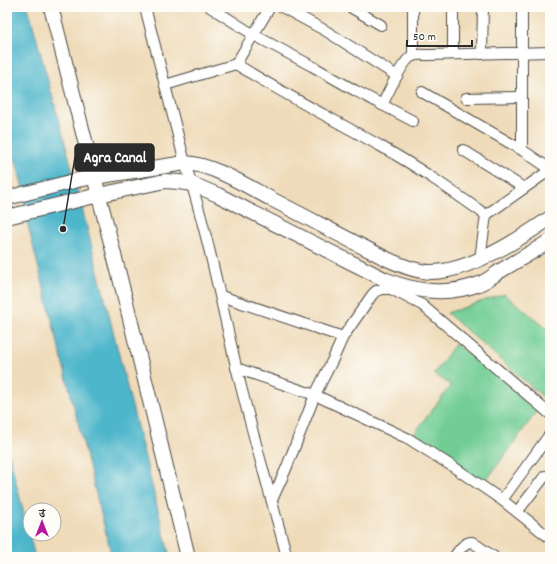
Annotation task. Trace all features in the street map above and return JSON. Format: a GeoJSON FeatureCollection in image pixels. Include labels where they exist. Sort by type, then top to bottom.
{"type":"FeatureCollection","features":[{"type":"Feature","properties":{"kind":"street"},"geometry":{"type":"LineString","coordinates":[[51,7],[92,197],[188,557]]}},
{"type":"Feature","properties":{"kind":"street"},"geometry":{"type":"LineString","coordinates":[[145,7],[221,296],[236,368],[286,557]]}},
{"type":"Feature","properties":{"kind":"street"},"geometry":{"type":"LineString","coordinates":[[210,7],[254,35],[413,120]]}},
{"type":"Feature","properties":{"kind":"street"},"geometry":{"type":"LineString","coordinates":[[165,85],[236,64],[270,7]]}},
{"type":"Feature","properties":{"kind":"street"},"geometry":{"type":"LineString","coordinates":[[282,7],[326,31],[396,76]]}},
{"type":"Feature","properties":{"kind":"street"},"geometry":{"type":"LineString","coordinates":[[350,7],[381,25]]}},
{"type":"Feature","properties":{"kind":"street"},"geometry":{"type":"LineString","coordinates":[[413,7],[413,56]]}},
{"type":"Feature","properties":{"kind":"street"},"geometry":{"type":"LineString","coordinates":[[453,7],[453,54]]}},
{"type":"Feature","properties":{"kind":"street"},"geometry":{"type":"LineString","coordinates":[[482,54],[483,7]]}},
{"type":"Feature","properties":{"kind":"street"},"geometry":{"type":"LineString","coordinates":[[522,7],[522,150]]}},
{"type":"Feature","properties":{"kind":"street"},"geometry":{"type":"LineString","coordinates":[[382,104],[396,76],[408,60],[413,56],[550,52]]}},
{"type":"Feature","properties":{"kind":"street"},"geometry":{"type":"LineString","coordinates":[[236,64],[382,147],[440,183],[486,215]]}},
{"type":"Feature","properties":{"kind":"street"},"geometry":{"type":"LineString","coordinates":[[422,92],[522,150],[550,170],[486,215],[480,259]]}},
{"type":"Feature","properties":{"kind":"street"},"geometry":{"type":"LineString","coordinates":[[466,98],[522,97]]}},
{"type":"Feature","properties":{"kind":"street"},"geometry":{"type":"LineString","coordinates":[[463,150],[524,188]]}},
{"type":"Feature","properties":{"kind":"street"},"geometry":{"type":"LineString","coordinates":[[10,198],[88,178],[185,163],[204,166],[232,178],[386,259],[410,268],[430,272],[451,270],[480,259],[524,236],[550,218]]}},
{"type":"Feature","properties":{"kind":"street"},"geometry":{"type":"LineString","coordinates":[[11,216],[165,182],[192,184],[218,195],[384,279],[399,286],[417,290],[452,290],[480,284],[550,241]]}},
{"type":"Feature","properties":{"kind":"street"},"geometry":{"type":"LineString","coordinates":[[272,500],[286,469],[315,395],[343,337],[376,292],[383,289],[391,289],[422,305],[550,414]]}},
{"type":"Feature","properties":{"kind":"street"},"geometry":{"type":"LineString","coordinates":[[221,296],[343,337]]}},
{"type":"Feature","properties":{"kind":"street"},"geometry":{"type":"LineString","coordinates":[[236,368],[315,395],[409,439],[502,500],[550,538]]}},
{"type":"Feature","properties":{"kind":"street"},"geometry":{"type":"LineString","coordinates":[[502,500],[550,434]]}},
{"type":"Feature","properties":{"kind":"street"},"geometry":{"type":"LineString","coordinates":[[517,512],[545,476]]}},
{"type":"Feature","properties":{"kind":"street"},"geometry":{"type":"LineString","coordinates":[[454,557],[464,544],[472,542],[494,557]]}},
{"type":"Feature","properties":{"kind":"green space"},"geometry":{"type":"Polygon","coordinates":[[[504,294],[550,331],[550,403],[447,313],[504,294]]]}},
{"type":"Feature","properties":{"kind":"green space"},"geometry":{"type":"Polygon","coordinates":[[[455,344],[540,407],[483,485],[414,434],[451,385],[434,374],[455,344]]]}},
{"type":"Feature","properties":{"kind":"water"},"geometry":{"type":"Polygon","coordinates":[[[7,7],[28,7],[73,172],[170,557],[112,557],[27,222],[22,185],[7,127],[7,7]]]}},
{"type":"Feature","properties":{"kind":"water"},"geometry":{"type":"Polygon","coordinates":[[[7,447],[22,506],[22,542],[31,542],[35,557],[7,557],[7,447]]]}},
{"type":"Feature","properties":{"kind":"place","name":"Agra Canal"},"geometry":{"type":"Point","coordinates":[63,229]}}]}
